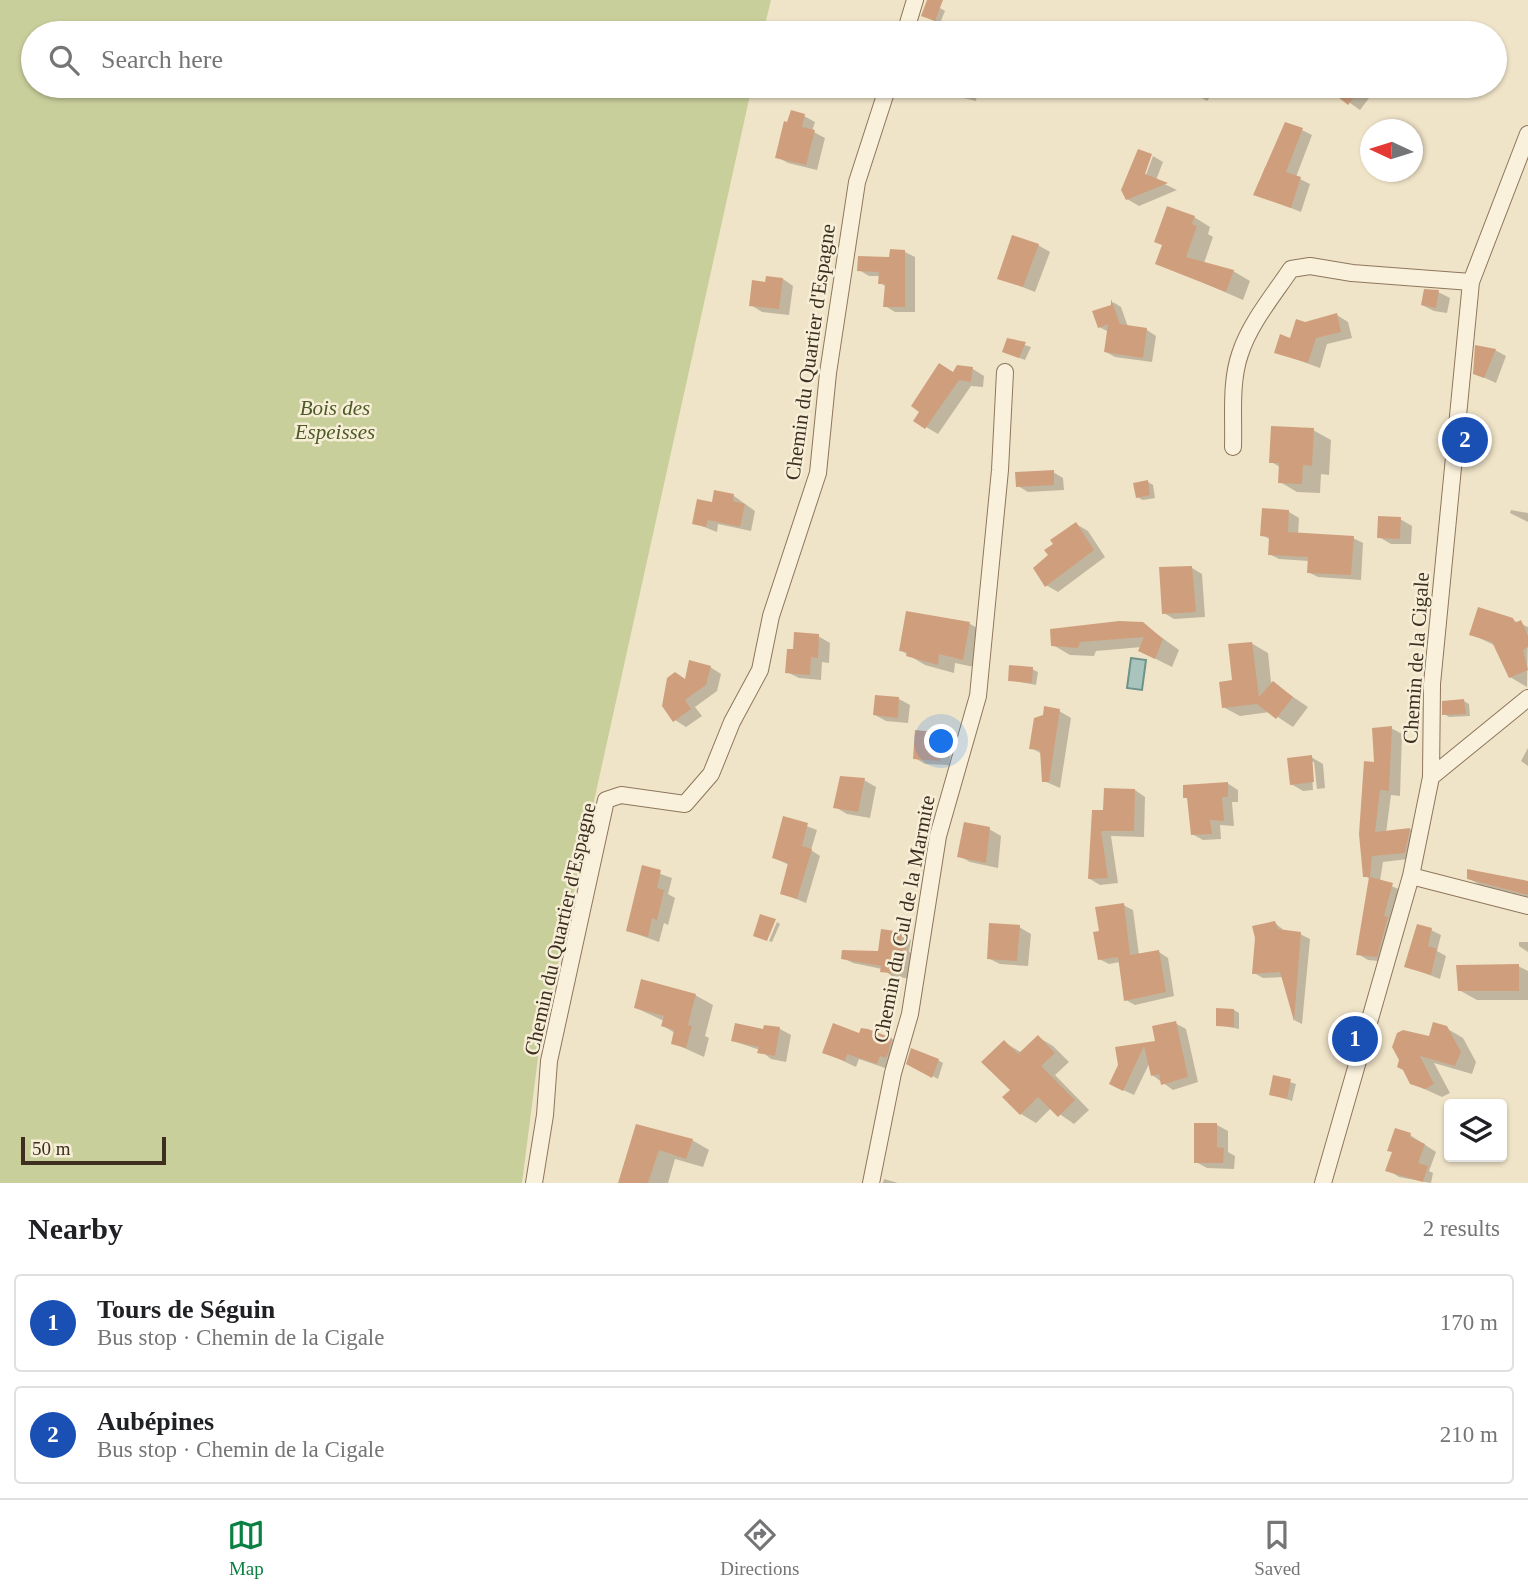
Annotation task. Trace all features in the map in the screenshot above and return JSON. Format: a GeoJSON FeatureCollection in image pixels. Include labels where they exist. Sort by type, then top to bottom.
{"type":"FeatureCollection","features":[{"type":"Feature","properties":{"kind":"street"},"geometry":{"type":"LineString","coordinates":[[909,21],[915,0]]}},
{"type":"Feature","properties":{"kind":"street","name":"Chemin du Quartier d'Espagne"},"geometry":{"type":"LineString","coordinates":[[534,1183],[550,1061],[606,800],[621,795],[685,804],[711,774],[732,722],[760,670],[771,616],[818,473],[828,373],[857,182],[884,98]]}},
{"type":"Feature","properties":{"kind":"street","name":"Chemin de la Cigale"},"geometry":{"type":"LineString","coordinates":[[1323,1183],[1411,876],[1432,777],[1432,684],[1471,282],[1528,134]]}},
{"type":"Feature","properties":{"kind":"street"},"geometry":{"type":"LineString","coordinates":[[1233,447],[1234,382],[1239,355],[1250,330],[1291,269],[1310,266],[1352,274],[1471,282]]}},
{"type":"Feature","properties":{"kind":"street","name":"Chemin du Cul de la Marmite"},"geometry":{"type":"LineString","coordinates":[[871,1183],[893,1073],[909,1014],[938,836],[978,696],[1000,470],[1005,372]]}},
{"type":"Feature","properties":{"kind":"street"},"geometry":{"type":"LineString","coordinates":[[1432,777],[1528,698]]}},
{"type":"Feature","properties":{"kind":"street"},"geometry":{"type":"LineString","coordinates":[[1411,876],[1528,906]]}},
{"type":"Feature","properties":{"kind":"green space","name":"Bois des Espeisses"},"geometry":{"type":"Polygon","coordinates":[[[0,0],[771,0],[766,21],[21,21],[21,98],[749,98],[539,1050],[522,1183],[0,1183],[0,0]]]}},
{"type":"Feature","properties":{"kind":"water"},"geometry":{"type":"Polygon","coordinates":[[[1131,658],[1146,660],[1142,690],[1127,688],[1131,658]]]}},
{"type":"Feature","properties":{"kind":"building"},"geometry":{"type":"Polygon","coordinates":[[[927,0],[943,0],[935,21],[921,16],[927,0]]]}},
{"type":"Feature","properties":{"kind":"building"},"geometry":{"type":"Polygon","coordinates":[[[1339,98],[1354,98],[1348,105],[1339,98]]]}},
{"type":"Feature","properties":{"kind":"building"},"geometry":{"type":"Polygon","coordinates":[[[791,110],[805,114],[802,127],[815,130],[806,165],[775,158],[784,121],[787,122],[791,110]]]}},
{"type":"Feature","properties":{"kind":"building"},"geometry":{"type":"Polygon","coordinates":[[[1285,122],[1303,128],[1286,172],[1301,177],[1291,208],[1253,195],[1285,122]]]}},
{"type":"Feature","properties":{"kind":"building"},"geometry":{"type":"Polygon","coordinates":[[[1138,149],[1152,154],[1145,174],[1168,183],[1126,200],[1121,190],[1138,149]]]}},
{"type":"Feature","properties":{"kind":"building"},"geometry":{"type":"Polygon","coordinates":[[[1167,206],[1195,216],[1192,224],[1197,226],[1186,257],[1234,270],[1226,292],[1155,264],[1162,245],[1154,242],[1167,206]]]}},
{"type":"Feature","properties":{"kind":"building"},"geometry":{"type":"Polygon","coordinates":[[[1012,235],[1039,244],[1023,287],[997,279],[1012,235]]]}},
{"type":"Feature","properties":{"kind":"building"},"geometry":{"type":"Polygon","coordinates":[[[890,249],[905,250],[905,307],[883,307],[885,284],[878,284],[879,272],[857,271],[858,256],[889,257],[890,249]]]}},
{"type":"Feature","properties":{"kind":"building"},"geometry":{"type":"Polygon","coordinates":[[[766,276],[783,278],[779,309],[749,306],[752,280],[765,282],[766,276]]]}},
{"type":"Feature","properties":{"kind":"building"},"geometry":{"type":"Polygon","coordinates":[[[1424,289],[1439,290],[1436,308],[1421,305],[1424,289]]]}},
{"type":"Feature","properties":{"kind":"building"},"geometry":{"type":"Polygon","coordinates":[[[1111,299],[1120,324],[1147,328],[1143,358],[1104,352],[1108,324],[1098,328],[1092,311],[1111,305],[1111,299]]]}},
{"type":"Feature","properties":{"kind":"building"},"geometry":{"type":"Polygon","coordinates":[[[1337,313],[1341,332],[1316,338],[1308,363],[1274,353],[1280,334],[1290,338],[1296,319],[1305,322],[1337,313]]]}},
{"type":"Feature","properties":{"kind":"building"},"geometry":{"type":"Polygon","coordinates":[[[1007,338],[1026,342],[1019,358],[1002,352],[1007,338]]]}},
{"type":"Feature","properties":{"kind":"building"},"geometry":{"type":"Polygon","coordinates":[[[1475,345],[1496,349],[1484,378],[1473,374],[1475,345]]]}},
{"type":"Feature","properties":{"kind":"building"},"geometry":{"type":"Polygon","coordinates":[[[939,363],[953,372],[957,365],[973,367],[971,382],[959,380],[925,429],[913,421],[919,412],[911,406],[939,363]]]}},
{"type":"Feature","properties":{"kind":"building"},"geometry":{"type":"Polygon","coordinates":[[[1271,426],[1314,428],[1312,466],[1303,465],[1302,484],[1278,483],[1279,463],[1269,463],[1271,426]]]}},
{"type":"Feature","properties":{"kind":"building"},"geometry":{"type":"Polygon","coordinates":[[[1054,470],[1054,485],[1016,487],[1015,472],[1054,470]]]}},
{"type":"Feature","properties":{"kind":"building"},"geometry":{"type":"Polygon","coordinates":[[[1148,480],[1150,495],[1136,498],[1133,483],[1148,480]]]}},
{"type":"Feature","properties":{"kind":"building"},"geometry":{"type":"Polygon","coordinates":[[[714,490],[734,494],[733,501],[745,504],[740,527],[708,520],[706,527],[692,524],[697,499],[712,502],[714,490]]]}},
{"type":"Feature","properties":{"kind":"building"},"geometry":{"type":"Polygon","coordinates":[[[1262,508],[1289,510],[1288,532],[1354,536],[1351,575],[1307,573],[1308,557],[1268,555],[1269,537],[1260,536],[1262,508]]]}},
{"type":"Feature","properties":{"kind":"building"},"geometry":{"type":"Polygon","coordinates":[[[1378,516],[1401,517],[1400,539],[1377,538],[1378,516]]]}},
{"type":"Feature","properties":{"kind":"building"},"geometry":{"type":"Polygon","coordinates":[[[1076,522],[1094,550],[1045,587],[1033,568],[1048,555],[1044,550],[1053,544],[1050,540],[1076,522]]]}},
{"type":"Feature","properties":{"kind":"building"},"geometry":{"type":"Polygon","coordinates":[[[1192,566],[1196,612],[1162,614],[1159,567],[1192,566]]]}},
{"type":"Feature","properties":{"kind":"building"},"geometry":{"type":"Polygon","coordinates":[[[1478,607],[1513,618],[1515,623],[1521,620],[1528,636],[1528,647],[1523,650],[1528,670],[1509,678],[1492,642],[1469,635],[1478,607]]]}},
{"type":"Feature","properties":{"kind":"building"},"geometry":{"type":"Polygon","coordinates":[[[906,611],[970,622],[963,660],[939,654],[938,665],[906,656],[907,652],[899,651],[906,611]]]}},
{"type":"Feature","properties":{"kind":"building"},"geometry":{"type":"Polygon","coordinates":[[[1119,621],[1143,622],[1163,639],[1155,659],[1138,651],[1144,637],[1080,642],[1078,648],[1051,646],[1050,629],[1119,621]]]}},
{"type":"Feature","properties":{"kind":"building"},"geometry":{"type":"Polygon","coordinates":[[[794,632],[819,634],[818,658],[811,657],[810,675],[785,673],[787,649],[793,649],[794,632]]]}},
{"type":"Feature","properties":{"kind":"building"},"geometry":{"type":"Polygon","coordinates":[[[1252,642],[1259,697],[1273,681],[1293,697],[1276,719],[1257,704],[1222,708],[1219,682],[1232,680],[1228,644],[1252,642]]]}},
{"type":"Feature","properties":{"kind":"building"},"geometry":{"type":"Polygon","coordinates":[[[689,660],[711,666],[706,685],[685,700],[691,709],[673,722],[662,706],[667,678],[675,672],[685,679],[689,660]]]}},
{"type":"Feature","properties":{"kind":"building"},"geometry":{"type":"Polygon","coordinates":[[[1009,665],[1033,667],[1032,683],[1008,681],[1009,665]]]}},
{"type":"Feature","properties":{"kind":"building"},"geometry":{"type":"Polygon","coordinates":[[[875,695],[899,697],[898,718],[873,715],[875,695]]]}},
{"type":"Feature","properties":{"kind":"building"},"geometry":{"type":"Polygon","coordinates":[[[1464,699],[1466,714],[1442,715],[1442,701],[1464,699]]]}},
{"type":"Feature","properties":{"kind":"building"},"geometry":{"type":"Polygon","coordinates":[[[1044,706],[1060,709],[1049,782],[1042,782],[1040,750],[1029,749],[1034,718],[1043,715],[1044,706]]]}},
{"type":"Feature","properties":{"kind":"building"},"geometry":{"type":"Polygon","coordinates":[[[1392,726],[1389,791],[1380,790],[1375,832],[1410,828],[1405,853],[1372,856],[1370,877],[1393,883],[1384,916],[1388,917],[1377,957],[1356,955],[1369,877],[1363,877],[1359,834],[1364,761],[1374,762],[1372,728],[1392,726]]]}},
{"type":"Feature","properties":{"kind":"building"},"geometry":{"type":"Polygon","coordinates":[[[915,730],[943,733],[940,761],[913,759],[915,730]]]}},
{"type":"Feature","properties":{"kind":"building"},"geometry":{"type":"Polygon","coordinates":[[[1312,755],[1314,782],[1290,785],[1287,758],[1312,755]]]}},
{"type":"Feature","properties":{"kind":"building"},"geometry":{"type":"Polygon","coordinates":[[[840,776],[865,778],[858,812],[833,808],[840,776]]]}},
{"type":"Feature","properties":{"kind":"building"},"geometry":{"type":"Polygon","coordinates":[[[1228,782],[1228,797],[1222,797],[1224,821],[1210,820],[1212,834],[1191,835],[1183,785],[1228,782]]]}},
{"type":"Feature","properties":{"kind":"building"},"geometry":{"type":"Polygon","coordinates":[[[1104,788],[1135,789],[1134,831],[1101,831],[1108,878],[1088,879],[1092,810],[1103,810],[1104,788]]]}},
{"type":"Feature","properties":{"kind":"building"},"geometry":{"type":"Polygon","coordinates":[[[783,816],[808,823],[802,846],[812,849],[797,899],[780,894],[788,863],[772,858],[783,816]]]}},
{"type":"Feature","properties":{"kind":"building"},"geometry":{"type":"Polygon","coordinates":[[[964,822],[990,827],[986,863],[957,857],[964,822]]]}},
{"type":"Feature","properties":{"kind":"building"},"geometry":{"type":"Polygon","coordinates":[[[642,865],[661,870],[657,888],[664,890],[657,920],[652,918],[648,937],[626,931],[642,865]]]}},
{"type":"Feature","properties":{"kind":"building"},"geometry":{"type":"Polygon","coordinates":[[[1467,869],[1528,881],[1528,895],[1467,879],[1467,869]]]}},
{"type":"Feature","properties":{"kind":"building"},"geometry":{"type":"Polygon","coordinates":[[[1124,903],[1130,955],[1159,950],[1166,992],[1124,1001],[1118,957],[1098,960],[1093,932],[1099,931],[1095,907],[1124,903]]]}},
{"type":"Feature","properties":{"kind":"building"},"geometry":{"type":"Polygon","coordinates":[[[760,914],[776,919],[767,941],[753,936],[760,914]]]}},
{"type":"Feature","properties":{"kind":"building"},"geometry":{"type":"Polygon","coordinates":[[[1275,921],[1278,929],[1301,932],[1294,1021],[1280,972],[1252,974],[1255,938],[1252,926],[1275,921]]]}},
{"type":"Feature","properties":{"kind":"building"},"geometry":{"type":"Polygon","coordinates":[[[989,923],[1020,925],[1017,961],[987,959],[989,923]]]}},
{"type":"Feature","properties":{"kind":"building"},"geometry":{"type":"Polygon","coordinates":[[[1417,924],[1432,928],[1428,946],[1437,949],[1431,975],[1404,967],[1417,924]]]}},
{"type":"Feature","properties":{"kind":"building"},"geometry":{"type":"Polygon","coordinates":[[[881,929],[902,932],[900,947],[906,948],[901,974],[880,972],[881,966],[841,959],[842,950],[878,951],[881,929]]]}},
{"type":"Feature","properties":{"kind":"building"},"geometry":{"type":"Polygon","coordinates":[[[1519,964],[1519,991],[1458,991],[1456,965],[1519,964]]]}},
{"type":"Feature","properties":{"kind":"building"},"geometry":{"type":"Polygon","coordinates":[[[641,979],[696,994],[688,1025],[692,1026],[686,1048],[671,1044],[674,1030],[661,1026],[664,1016],[634,1008],[641,979]]]}},
{"type":"Feature","properties":{"kind":"building"},"geometry":{"type":"Polygon","coordinates":[[[1216,1008],[1234,1009],[1234,1027],[1216,1026],[1216,1008]]]}},
{"type":"Feature","properties":{"kind":"building"},"geometry":{"type":"Polygon","coordinates":[[[1176,1021],[1188,1077],[1161,1085],[1159,1074],[1151,1076],[1144,1046],[1123,1091],[1109,1084],[1118,1065],[1115,1047],[1155,1041],[1152,1026],[1176,1021]]]}},
{"type":"Feature","properties":{"kind":"building"},"geometry":{"type":"Polygon","coordinates":[[[1433,1022],[1447,1026],[1461,1052],[1455,1066],[1420,1056],[1434,1084],[1425,1089],[1410,1084],[1403,1070],[1397,1067],[1399,1060],[1392,1047],[1397,1033],[1403,1030],[1429,1036],[1433,1022]]]}},
{"type":"Feature","properties":{"kind":"building"},"geometry":{"type":"Polygon","coordinates":[[[735,1023],[763,1029],[764,1025],[780,1027],[775,1056],[757,1053],[759,1047],[731,1041],[735,1023]]]}},
{"type":"Feature","properties":{"kind":"building"},"geometry":{"type":"Polygon","coordinates":[[[833,1023],[859,1033],[861,1028],[868,1029],[892,1038],[888,1054],[885,1058],[880,1056],[877,1064],[847,1054],[845,1061],[822,1053],[833,1023]]]}},
{"type":"Feature","properties":{"kind":"building"},"geometry":{"type":"Polygon","coordinates":[[[1038,1035],[1055,1053],[1041,1066],[1075,1100],[1058,1117],[1038,1097],[1020,1115],[1002,1097],[1010,1090],[981,1062],[1004,1040],[1018,1054],[1038,1035]]]}},
{"type":"Feature","properties":{"kind":"building"},"geometry":{"type":"Polygon","coordinates":[[[911,1048],[939,1059],[932,1078],[906,1064],[911,1048]]]}},
{"type":"Feature","properties":{"kind":"building"},"geometry":{"type":"Polygon","coordinates":[[[1273,1075],[1291,1079],[1287,1099],[1269,1095],[1273,1075]]]}},
{"type":"Feature","properties":{"kind":"building"},"geometry":{"type":"Polygon","coordinates":[[[1194,1123],[1217,1123],[1217,1147],[1224,1148],[1223,1163],[1194,1163],[1194,1123]]]}},
{"type":"Feature","properties":{"kind":"building"},"geometry":{"type":"Polygon","coordinates":[[[636,1124],[693,1139],[686,1159],[659,1150],[648,1183],[618,1183],[636,1124]]]}},
{"type":"Feature","properties":{"kind":"building"},"geometry":{"type":"Polygon","coordinates":[[[1395,1128],[1411,1133],[1410,1137],[1425,1144],[1418,1163],[1428,1166],[1423,1182],[1385,1171],[1392,1152],[1387,1151],[1395,1128]]]}},
{"type":"Feature","properties":{"kind":"place","name":"Aubépines"},"geometry":{"type":"Point","coordinates":[1465,440]}},
{"type":"Feature","properties":{"kind":"place","name":"Tours de Séguin"},"geometry":{"type":"Point","coordinates":[1355,1039]}}]}
